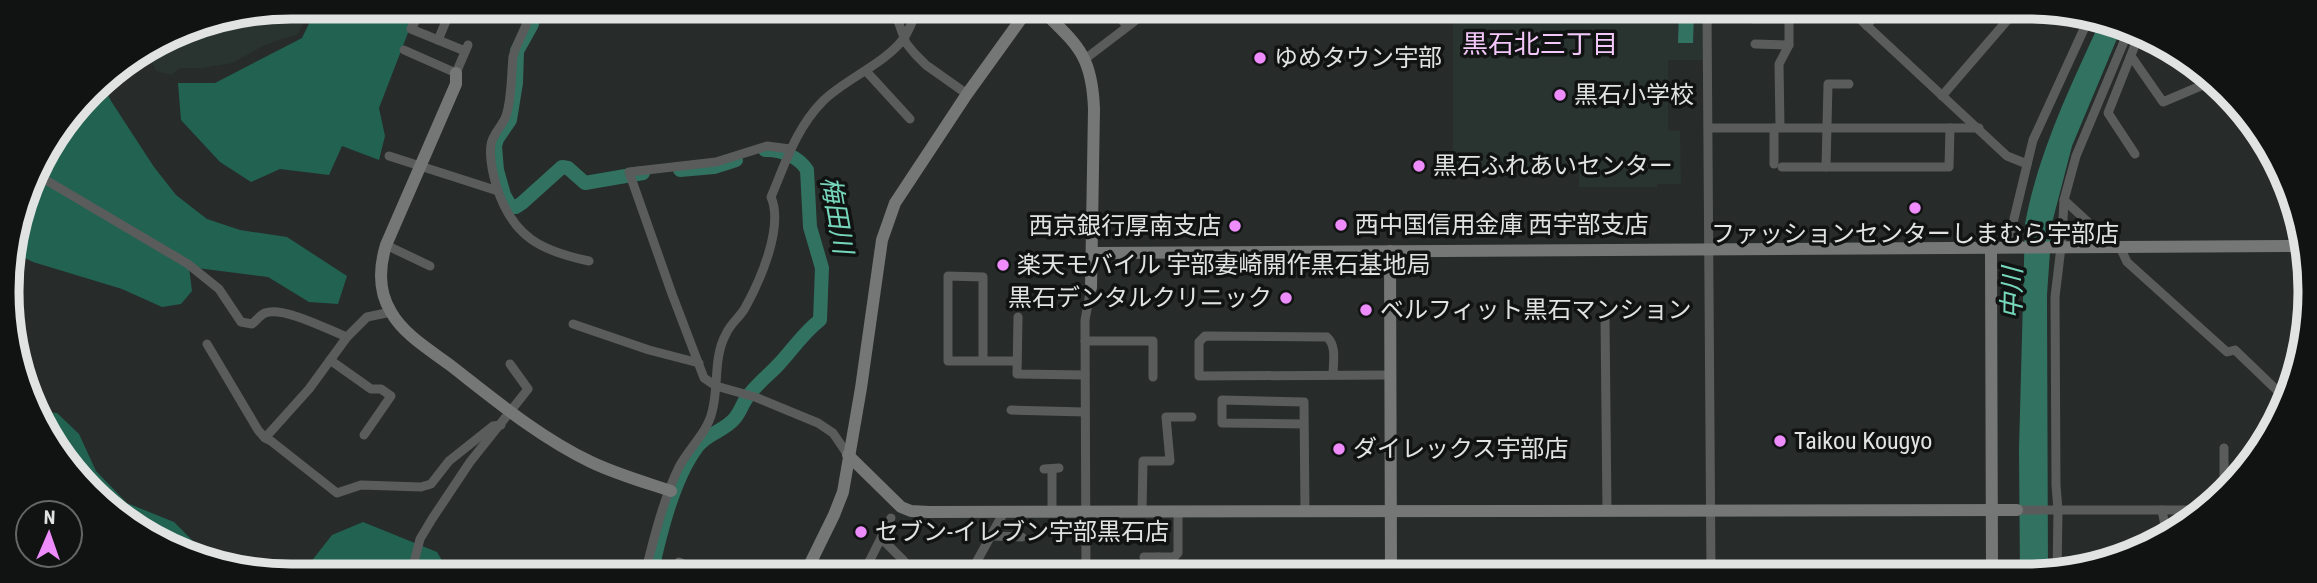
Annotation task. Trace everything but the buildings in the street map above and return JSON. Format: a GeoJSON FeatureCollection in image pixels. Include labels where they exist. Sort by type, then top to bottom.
{"type":"FeatureCollection","features":[{"type":"Feature","properties":{"kind":"street"},"geometry":{"type":"LineString","coordinates":[[416,19],[411,29],[466,48],[456,74],[458,80],[386,245],[380,277],[391,312],[411,335],[509,411],[558,444],[592,462],[670,491]]}},
{"type":"Feature","properties":{"kind":"street"},"geometry":{"type":"LineString","coordinates":[[438,40],[447,19]]}},
{"type":"Feature","properties":{"kind":"street"},"geometry":{"type":"LineString","coordinates":[[530,19],[515,47],[506,117],[491,145],[491,167],[508,216],[533,242],[555,253],[589,261]]}},
{"type":"Feature","properties":{"kind":"street"},"geometry":{"type":"LineString","coordinates":[[896,19],[906,43],[926,65],[967,94]]}},
{"type":"Feature","properties":{"kind":"street"},"geometry":{"type":"LineString","coordinates":[[648,564],[681,464],[702,434],[712,413],[720,352],[726,333],[744,310],[766,258],[775,227],[775,206],[771,197],[788,153],[820,104],[830,94],[866,71],[904,37],[913,19]]}},
{"type":"Feature","properties":{"kind":"street"},"geometry":{"type":"LineString","coordinates":[[809,564],[839,502],[861,388],[882,240],[889,217],[895,203],[967,94],[1021,19]]}},
{"type":"Feature","properties":{"kind":"street"},"geometry":{"type":"LineString","coordinates":[[1051,19],[1070,38],[1085,59],[1092,80],[1094,99],[1093,253],[1085,341],[1086,564]]}},
{"type":"Feature","properties":{"kind":"street"},"geometry":{"type":"LineString","coordinates":[[1123,19],[1127,26]]}},
{"type":"Feature","properties":{"kind":"street"},"geometry":{"type":"LineString","coordinates":[[1085,59],[1137,19]]}},
{"type":"Feature","properties":{"kind":"street"},"geometry":{"type":"LineString","coordinates":[[1707,19],[1711,564]]}},
{"type":"Feature","properties":{"kind":"street"},"geometry":{"type":"LineString","coordinates":[[1789,19],[1789,45],[1779,64],[1778,165],[1949,167],[1950,128]]}},
{"type":"Feature","properties":{"kind":"street"},"geometry":{"type":"LineString","coordinates":[[1860,19],[2007,156],[2027,164]]}},
{"type":"Feature","properties":{"kind":"street"},"geometry":{"type":"LineString","coordinates":[[1867,26],[1872,19]]}},
{"type":"Feature","properties":{"kind":"street"},"geometry":{"type":"LineString","coordinates":[[1942,96],[2006,19]]}},
{"type":"Feature","properties":{"kind":"street"},"geometry":{"type":"LineString","coordinates":[[2013,248],[2012,227],[2033,141],[2085,26]]}},
{"type":"Feature","properties":{"kind":"street"},"geometry":{"type":"LineString","coordinates":[[2057,561],[2059,510],[2056,485],[2054,321],[2057,248],[2064,200],[2079,147],[2125,38]]}},
{"type":"Feature","properties":{"kind":"street"},"geometry":{"type":"LineString","coordinates":[[2136,43],[2108,113],[2136,154]]}},
{"type":"Feature","properties":{"kind":"street"},"geometry":{"type":"LineString","coordinates":[[1755,44],[1789,45]]}},
{"type":"Feature","properties":{"kind":"street"},"geometry":{"type":"LineString","coordinates":[[404,50],[456,74]]}},
{"type":"Feature","properties":{"kind":"street"},"geometry":{"type":"LineString","coordinates":[[2131,57],[2163,102],[2203,85]]}},
{"type":"Feature","properties":{"kind":"street"},"geometry":{"type":"LineString","coordinates":[[866,71],[910,119]]}},
{"type":"Feature","properties":{"kind":"street"},"geometry":{"type":"LineString","coordinates":[[1826,167],[1828,84],[1849,84]]}},
{"type":"Feature","properties":{"kind":"street"},"geometry":{"type":"LineString","coordinates":[[1710,128],[1979,128]]}},
{"type":"Feature","properties":{"kind":"street"},"geometry":{"type":"LineString","coordinates":[[788,153],[767,146],[716,162],[630,175],[704,378],[716,386],[750,395],[818,423],[833,433],[848,455],[891,499],[911,511],[2187,510]]}},
{"type":"Feature","properties":{"kind":"street"},"geometry":{"type":"LineString","coordinates":[[388,156],[498,191]]}},
{"type":"Feature","properties":{"kind":"street"},"geometry":{"type":"LineString","coordinates":[[44,179],[188,264],[219,289],[240,322],[252,324],[262,314],[269,312],[286,314],[347,337]]}},
{"type":"Feature","properties":{"kind":"street"},"geometry":{"type":"LineString","coordinates":[[2064,200],[2101,234],[2104,247]]}},
{"type":"Feature","properties":{"kind":"street"},"geometry":{"type":"LineString","coordinates":[[386,245],[430,266]]}},
{"type":"Feature","properties":{"kind":"street"},"geometry":{"type":"LineString","coordinates":[[1093,253],[2294,246]]}},
{"type":"Feature","properties":{"kind":"street"},"geometry":{"type":"LineString","coordinates":[[2120,247],[2127,262],[2227,352],[2235,351],[2278,392]]}},
{"type":"Feature","properties":{"kind":"street"},"geometry":{"type":"LineString","coordinates":[[1991,249],[1992,564]]}},
{"type":"Feature","properties":{"kind":"street"},"geometry":{"type":"LineString","coordinates":[[1390,251],[1391,564]]}},
{"type":"Feature","properties":{"kind":"street"},"geometry":{"type":"LineString","coordinates":[[983,361],[983,276],[948,276],[948,361],[983,361],[1017,361]]}},
{"type":"Feature","properties":{"kind":"street"},"geometry":{"type":"LineString","coordinates":[[265,438],[309,389],[347,337],[366,317],[391,312]]}},
{"type":"Feature","properties":{"kind":"street"},"geometry":{"type":"LineString","coordinates":[[1018,317],[1017,374],[1085,375]]}},
{"type":"Feature","properties":{"kind":"street"},"geometry":{"type":"LineString","coordinates":[[1605,318],[1607,511]]}},
{"type":"Feature","properties":{"kind":"street"},"geometry":{"type":"LineString","coordinates":[[573,324],[649,350],[699,363]]}},
{"type":"Feature","properties":{"kind":"street"},"geometry":{"type":"LineString","coordinates":[[1333,375],[1333,347],[1332,341],[1327,337],[1205,336],[1199,342],[1199,376],[1390,375]]}},
{"type":"Feature","properties":{"kind":"street"},"geometry":{"type":"LineString","coordinates":[[1085,341],[1153,341],[1153,377]]}},
{"type":"Feature","properties":{"kind":"street"},"geometry":{"type":"LineString","coordinates":[[207,344],[258,430],[337,493],[361,485],[421,487],[431,484],[449,461],[493,426],[501,425]]}},
{"type":"Feature","properties":{"kind":"street"},"geometry":{"type":"LineString","coordinates":[[330,360],[371,389],[382,389],[391,396],[364,435]]}},
{"type":"Feature","properties":{"kind":"street"},"geometry":{"type":"LineString","coordinates":[[413,564],[420,539],[432,519],[470,462],[528,389],[510,364]]}},
{"type":"Feature","properties":{"kind":"street"},"geometry":{"type":"LineString","coordinates":[[1304,424],[1222,423],[1222,400],[1304,402],[1305,511]]}},
{"type":"Feature","properties":{"kind":"street"},"geometry":{"type":"LineString","coordinates":[[1011,410],[1085,411]]}},
{"type":"Feature","properties":{"kind":"street"},"geometry":{"type":"LineString","coordinates":[[1142,511],[1143,461],[1170,461],[1166,417],[1192,417]]}},
{"type":"Feature","properties":{"kind":"street"},"geometry":{"type":"LineString","coordinates":[[2224,448],[2224,475],[2226,475]]}},
{"type":"Feature","properties":{"kind":"street"},"geometry":{"type":"LineString","coordinates":[[1052,468],[1052,512]]}},
{"type":"Feature","properties":{"kind":"street"},"geometry":{"type":"LineString","coordinates":[[2162,510],[2164,526]]}},
{"type":"Feature","properties":{"kind":"street"},"geometry":{"type":"LineString","coordinates":[[978,564],[977,561],[1004,512]]}},
{"type":"Feature","properties":{"kind":"street"},"geometry":{"type":"LineString","coordinates":[[1144,556],[1174,557],[1178,553],[1178,512]]}},
{"type":"Feature","properties":{"kind":"street"},"geometry":{"type":"LineString","coordinates":[[868,564],[891,517]]}},
{"type":"Feature","properties":{"kind":"street"},"geometry":{"type":"LineString","coordinates":[[991,536],[1022,537]]}},
{"type":"Feature","properties":{"kind":"street"},"geometry":{"type":"LineString","coordinates":[[881,538],[906,564]]}},
{"type":"Feature","properties":{"kind":"street"},"geometry":{"type":"LineString","coordinates":[[1158,557],[1158,564]]}},
{"type":"Feature","properties":{"kind":"street"},"geometry":{"type":"LineString","coordinates":[[679,562],[684,564]]}},
{"type":"Feature","properties":{"kind":"shaded area"},"geometry":{"type":"Polygon","coordinates":[[[305,19],[298,34],[267,44],[232,63],[203,68],[180,68],[171,75],[156,71],[150,59],[204,34],[238,24],[305,19]]]}},
{"type":"Feature","properties":{"kind":"shaded area"},"geometry":{"type":"Polygon","coordinates":[[[311,19],[413,19],[379,108],[385,136],[379,160],[342,146],[329,175],[280,169],[251,182],[220,162],[181,120],[178,83],[215,83],[302,38],[311,19]]]}},
{"type":"Feature","properties":{"kind":"shaded area","name":"黒石小学校"},"geometry":{"type":"Polygon","coordinates":[[[1453,19],[1705,19],[1705,60],[1668,60],[1668,130],[1680,131],[1681,184],[1657,184],[1657,187],[1579,187],[1579,169],[1453,168],[1453,19]]]}},
{"type":"Feature","properties":{"kind":"shaded area"},"geometry":{"type":"Polygon","coordinates":[[[1679,19],[1694,19],[1693,43],[1678,43],[1679,19]]]}},
{"type":"Feature","properties":{"kind":"shaded area"},"geometry":{"type":"Polygon","coordinates":[[[2097,29],[2118,36],[2072,146],[2052,223],[2047,295],[2048,562],[2020,564],[2019,449],[2025,224],[2038,172],[2067,96],[2097,29]]]}},
{"type":"Feature","properties":{"kind":"shaded area"},"geometry":{"type":"Polygon","coordinates":[[[107,92],[154,167],[176,195],[207,219],[240,230],[287,237],[347,276],[338,304],[309,302],[268,277],[189,267],[192,291],[181,304],[162,307],[122,289],[22,256],[24,238],[40,187],[65,140],[107,92]]]}},
{"type":"Feature","properties":{"kind":"shaded area"},"geometry":{"type":"Polygon","coordinates":[[[47,412],[57,413],[79,434],[96,471],[127,503],[174,522],[197,545],[187,543],[155,527],[112,496],[87,471],[65,443],[47,412]]]}},
{"type":"Feature","properties":{"kind":"shaded area"},"geometry":{"type":"Polygon","coordinates":[[[363,522],[437,552],[444,564],[310,564],[332,535],[363,522]]]}},
{"type":"Feature","properties":{"kind":"waterway","name":"梅田川"},"geometry":{"type":"LineString","coordinates":[[533,19],[517,51],[516,83],[510,120],[495,146],[497,170],[504,195],[511,207],[522,203],[562,167],[568,168],[585,183],[643,173]]}},
{"type":"Feature","properties":{"kind":"waterway","name":"梅田川"},"geometry":{"type":"LineString","coordinates":[[653,564],[674,491],[697,447],[737,416],[753,390],[820,320],[822,268],[810,227],[807,170],[789,155],[765,150]]}},
{"type":"Feature","properties":{"kind":"waterway","name":"梅田川"},"geometry":{"type":"LineString","coordinates":[[680,170],[714,167],[736,160]]}},
{"type":"Feature","properties":{"kind":"place","name":"ゆめタウン宇部"},"geometry":{"type":"Point","coordinates":[1260,58]}},
{"type":"Feature","properties":{"kind":"place","name":"黒石小学校"},"geometry":{"type":"Point","coordinates":[1560,95]}},
{"type":"Feature","properties":{"kind":"place","name":"黒石ふれあいセンター"},"geometry":{"type":"Point","coordinates":[1419,166]}},
{"type":"Feature","properties":{"kind":"place","name":"ファッションセンターしまむら宇部店"},"geometry":{"type":"Point","coordinates":[1915,208]}},
{"type":"Feature","properties":{"kind":"place","name":"西中国信用金庫 西宇部支店"},"geometry":{"type":"Point","coordinates":[1341,225]}},
{"type":"Feature","properties":{"kind":"place","name":"西京銀行厚南支店"},"geometry":{"type":"Point","coordinates":[1235,226]}},
{"type":"Feature","properties":{"kind":"place","name":"楽天モバイル 宇部妻崎開作黒石基地局"},"geometry":{"type":"Point","coordinates":[1003,265]}},
{"type":"Feature","properties":{"kind":"place","name":"黒石デンタルクリニック"},"geometry":{"type":"Point","coordinates":[1286,298]}},
{"type":"Feature","properties":{"kind":"place","name":"ベルフィット黒石マンション"},"geometry":{"type":"Point","coordinates":[1366,310]}},
{"type":"Feature","properties":{"kind":"place","name":"Taikou Kougyo"},"geometry":{"type":"Point","coordinates":[1780,441]}},
{"type":"Feature","properties":{"kind":"place","name":"ダイレックス宇部店"},"geometry":{"type":"Point","coordinates":[1339,449]}},
{"type":"Feature","properties":{"kind":"place","name":"セブン-イレブン宇部黒石店"},"geometry":{"type":"Point","coordinates":[861,532]}},
{"type":"Feature","properties":{"kind":"district","name":"黒石北三丁目"},"geometry":{"type":"Point","coordinates":[1540,44]}},
{"type":"Feature","properties":{"kind":"water label","name":"中川"},"geometry":{"type":"Point","coordinates":[2012,293]}}]}
